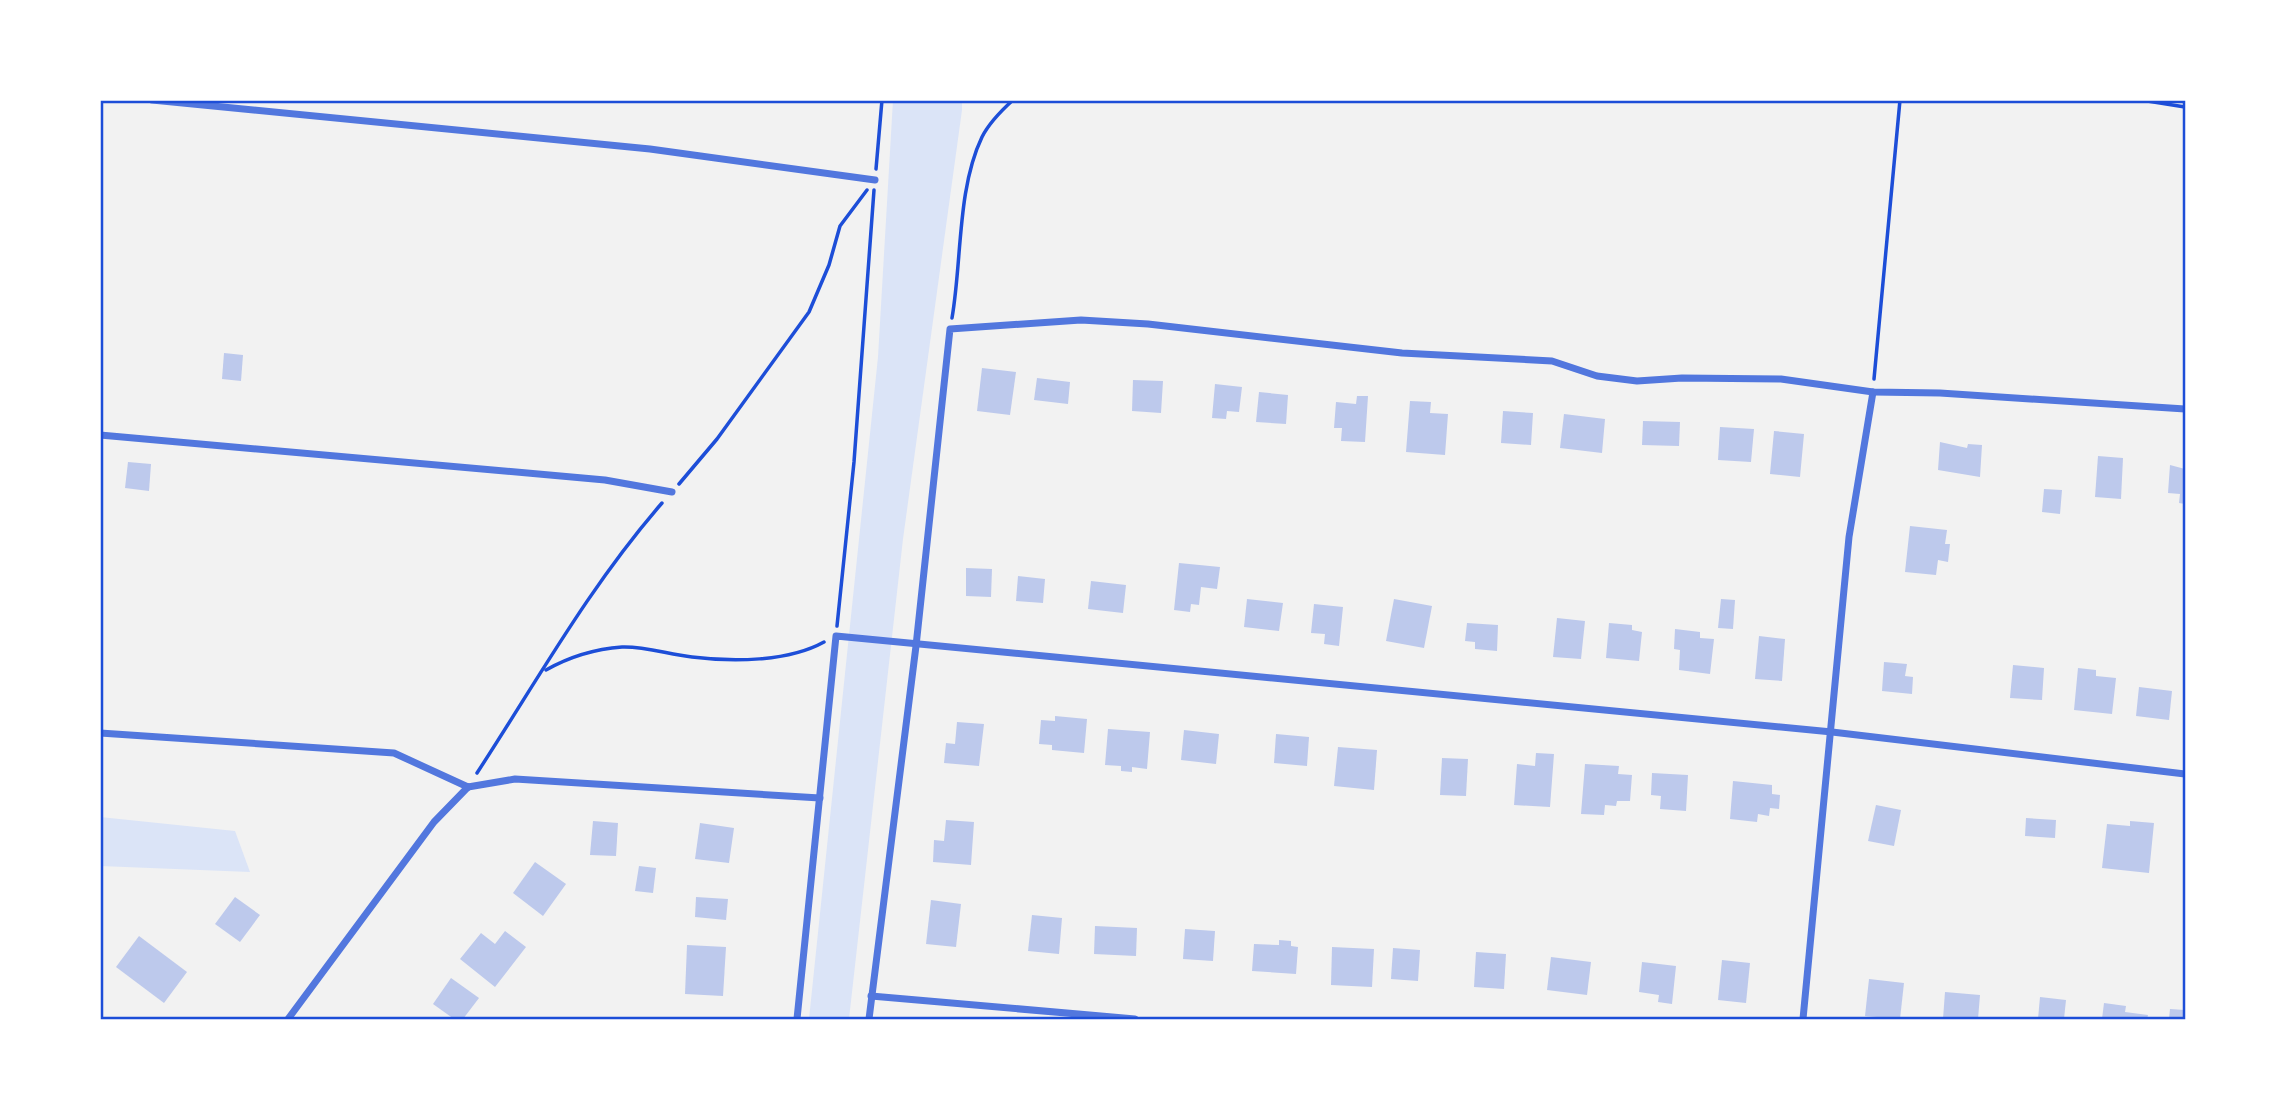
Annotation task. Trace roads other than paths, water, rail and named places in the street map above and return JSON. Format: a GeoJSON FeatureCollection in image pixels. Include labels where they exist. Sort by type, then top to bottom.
{"type":"FeatureCollection","features":[{"type":"Feature","properties":{"kind":"street"},"geometry":{"type":"LineString","coordinates":[[152,100],[650,149],[875,180]]}},
{"type":"Feature","properties":{"kind":"street"},"geometry":{"type":"LineString","coordinates":[[869,1019],[916,646],[950,329],[1081,320],[1147,324],[1402,353],[1552,361],[1597,376],[1637,381],[1682,378],[1781,379],[1873,392],[2185,409]]}},
{"type":"Feature","properties":{"kind":"street"},"geometry":{"type":"LineString","coordinates":[[1802,1019],[1849,537],[1873,392]]}},
{"type":"Feature","properties":{"kind":"street"},"geometry":{"type":"LineString","coordinates":[[100,435],[605,480],[672,492]]}},
{"type":"Feature","properties":{"kind":"street"},"geometry":{"type":"LineString","coordinates":[[797,1019],[836,636],[916,646],[1832,732],[2185,774]]}},
{"type":"Feature","properties":{"kind":"street"},"geometry":{"type":"LineString","coordinates":[[100,733],[394,753],[468,787],[515,779],[820,798]]}},
{"type":"Feature","properties":{"kind":"street"},"geometry":{"type":"LineString","coordinates":[[288,1019],[434,822],[468,787]]}},
{"type":"Feature","properties":{"kind":"street"},"geometry":{"type":"LineString","coordinates":[[871,996],[1135,1019]]}}]}
